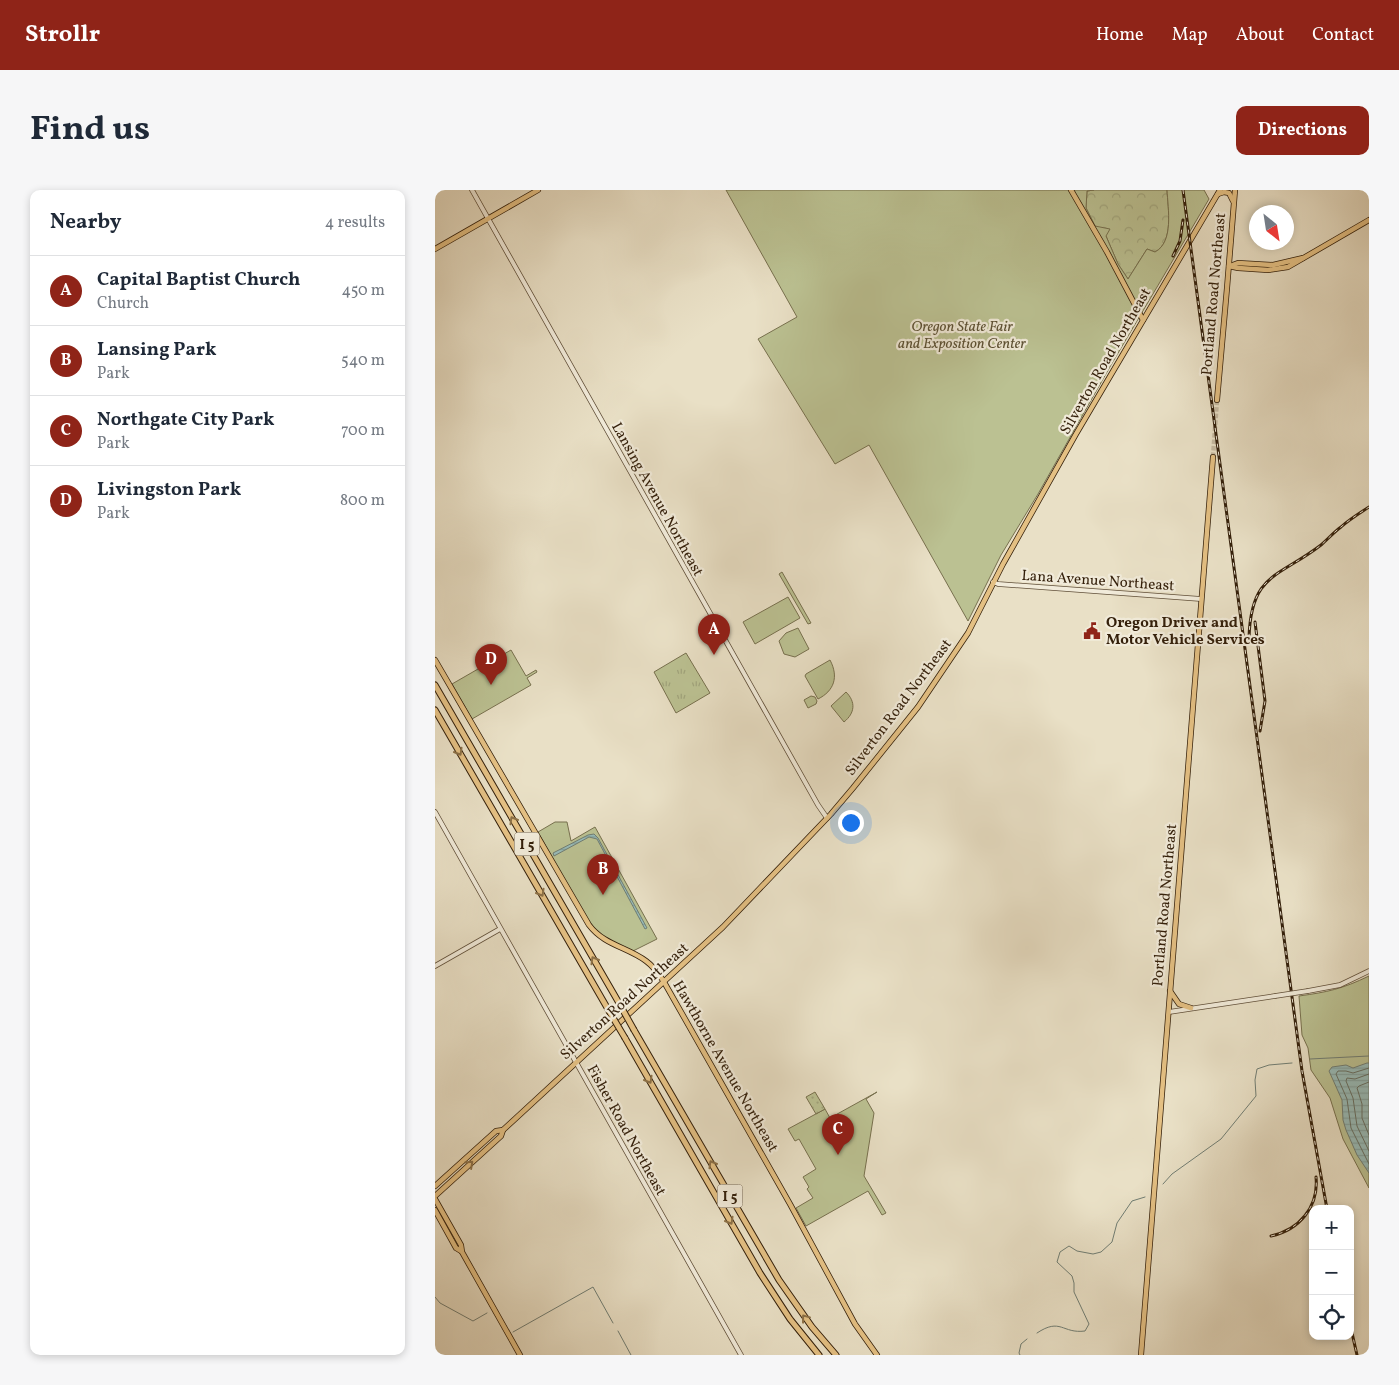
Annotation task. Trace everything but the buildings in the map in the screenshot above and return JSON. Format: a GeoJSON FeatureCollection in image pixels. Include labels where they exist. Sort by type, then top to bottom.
{"type":"FeatureCollection","features":[{"type":"Feature","properties":{"kind":"highway","name":"I 5"},"geometry":{"type":"LineString","coordinates":[[435,685],[779,1280],[812,1327],[836,1355]]}},
{"type":"Feature","properties":{"kind":"highway","name":"I 5"},"geometry":{"type":"LineString","coordinates":[[435,710],[761,1273],[794,1324],[819,1355]]}},
{"type":"Feature","properties":{"kind":"main road"},"geometry":{"type":"LineString","coordinates":[[435,249],[538,190]]}},
{"type":"Feature","properties":{"kind":"main road"},"geometry":{"type":"LineString","coordinates":[[1071,190],[1143,320]]}},
{"type":"Feature","properties":{"kind":"main road","name":"Silverton Road Northeast"},"geometry":{"type":"LineString","coordinates":[[435,1198],[501,1136],[503,1130],[723,927],[827,818],[876,760],[933,687],[968,633],[993,582],[1076,434],[1220,190]]}},
{"type":"Feature","properties":{"kind":"main road","name":"Portland Road Northeast"},"geometry":{"type":"LineString","coordinates":[[1217,400],[1235,190]]}},
{"type":"Feature","properties":{"kind":"main road"},"geometry":{"type":"LineString","coordinates":[[1217,195],[1221,192],[1226,192],[1234,202]]}},
{"type":"Feature","properties":{"kind":"main road"},"geometry":{"type":"LineString","coordinates":[[1229,266],[1275,270],[1292,265],[1369,220]]}},
{"type":"Feature","properties":{"kind":"main road","name":"Portland Road Northeast"},"geometry":{"type":"LineString","coordinates":[[1141,1355],[1213,457]]}},
{"type":"Feature","properties":{"kind":"main road","name":"Hawthorne Avenue Northeast"},"geometry":{"type":"LineString","coordinates":[[435,660],[589,925],[599,936],[608,942],[647,962],[665,982],[853,1319],[877,1355]]}},
{"type":"Feature","properties":{"kind":"main road"},"geometry":{"type":"LineString","coordinates":[[1170,991],[1179,1004],[1191,1008]]}},
{"type":"Feature","properties":{"kind":"main road","name":"Silverton Road Northeast"},"geometry":{"type":"LineString","coordinates":[[435,1186],[496,1131],[503,1130]]}},
{"type":"Feature","properties":{"kind":"main road"},"geometry":{"type":"LineString","coordinates":[[435,1198],[461,1245],[461,1251]]}},
{"type":"Feature","properties":{"kind":"main road"},"geometry":{"type":"LineString","coordinates":[[435,1210],[456,1248],[461,1251],[520,1355]]}},
{"type":"Feature","properties":{"kind":"street","name":"Lansing Avenue Northeast"},"geometry":{"type":"LineString","coordinates":[[472,190],[818,806],[827,818]]}},
{"type":"Feature","properties":{"kind":"street","name":"Lana Avenue Northeast"},"geometry":{"type":"LineString","coordinates":[[993,582],[1201,599]]}},
{"type":"Feature","properties":{"kind":"street","name":"Fisher Road Northeast"},"geometry":{"type":"LineString","coordinates":[[435,812],[741,1355]]}},
{"type":"Feature","properties":{"kind":"street"},"geometry":{"type":"LineString","coordinates":[[435,966],[500,929]]}},
{"type":"Feature","properties":{"kind":"street"},"geometry":{"type":"LineString","coordinates":[[1169,1012],[1340,985],[1369,972]]}},
{"type":"Feature","properties":{"kind":"green space","name":"Oregon State Fair and Exposition Center"},"geometry":{"type":"Polygon","coordinates":[[[726,190],[1094,190],[1087,191],[1086,208],[1095,226],[1110,229],[1106,236],[1118,264],[1128,279],[1147,249],[1155,252],[1165,241],[1169,224],[1167,190],[1204,190],[1209,199],[1001,555],[968,621],[869,445],[835,464],[758,339],[797,317],[726,190]]]}},
{"type":"Feature","properties":{"kind":"green space"},"geometry":{"type":"Polygon","coordinates":[[[1167,190],[1169,224],[1165,241],[1155,252],[1147,249],[1128,279],[1118,264],[1106,236],[1095,226],[1086,208],[1087,191],[1167,190]]]}},
{"type":"Feature","properties":{"kind":"green space"},"geometry":{"type":"Polygon","coordinates":[[[782,572],[811,623],[808,624],[779,574],[782,572]]]}},
{"type":"Feature","properties":{"kind":"green space"},"geometry":{"type":"Polygon","coordinates":[[[788,597],[800,618],[755,644],[743,622],[788,597]]]}},
{"type":"Feature","properties":{"kind":"green space"},"geometry":{"type":"Polygon","coordinates":[[[798,628],[809,649],[795,657],[784,654],[779,641],[786,633],[798,628]]]}},
{"type":"Feature","properties":{"kind":"green space"},"geometry":{"type":"Polygon","coordinates":[[[511,650],[526,676],[536,670],[537,672],[527,678],[531,685],[472,719],[452,684],[511,650]]]}},
{"type":"Feature","properties":{"kind":"green space"},"geometry":{"type":"Polygon","coordinates":[[[686,653],[710,693],[676,713],[654,672],[686,653]]]}},
{"type":"Feature","properties":{"kind":"green space"},"geometry":{"type":"Polygon","coordinates":[[[830,660],[834,672],[833,683],[828,692],[818,699],[805,676],[830,660]]]}},
{"type":"Feature","properties":{"kind":"green space"},"geometry":{"type":"Polygon","coordinates":[[[846,692],[853,707],[848,719],[844,722],[831,706],[846,692]]]}},
{"type":"Feature","properties":{"kind":"green space"},"geometry":{"type":"Polygon","coordinates":[[[811,696],[815,697],[817,701],[816,704],[808,708],[804,700],[811,696]]]}},
{"type":"Feature","properties":{"kind":"green space"},"geometry":{"type":"Polygon","coordinates":[[[555,822],[567,822],[571,841],[595,827],[657,939],[633,951],[613,943],[597,932],[580,908],[538,832],[555,822]]]}},
{"type":"Feature","properties":{"kind":"green space"},"geometry":{"type":"Polygon","coordinates":[[[1369,976],[1369,1188],[1343,1139],[1330,1098],[1311,1070],[1308,1048],[1302,1035],[1299,996],[1335,989],[1369,976]]]}},
{"type":"Feature","properties":{"kind":"green space"},"geometry":{"type":"Polygon","coordinates":[[[815,1092],[825,1109],[816,1114],[806,1097],[815,1092]]]}},
{"type":"Feature","properties":{"kind":"green space"},"geometry":{"type":"Polygon","coordinates":[[[877,1092],[866,1099],[874,1113],[864,1176],[886,1213],[882,1215],[868,1191],[806,1226],[796,1208],[813,1198],[807,1189],[809,1187],[803,1177],[816,1169],[799,1139],[795,1141],[788,1129],[825,1109],[830,1118],[877,1092]]]}},
{"type":"Feature","properties":{"kind":"water"},"geometry":{"type":"Polygon","coordinates":[[[594,834],[598,838],[647,928],[645,929],[597,839],[589,837],[554,856],[553,853],[588,835],[594,834]]]}},
{"type":"Feature","properties":{"kind":"water"},"geometry":{"type":"Polygon","coordinates":[[[1369,1063],[1369,1173],[1357,1155],[1346,1130],[1343,1120],[1342,1100],[1329,1071],[1332,1067],[1346,1065],[1353,1068],[1369,1063]]]}},
{"type":"Feature","properties":{"kind":"waterway"},"geometry":{"type":"LineString","coordinates":[[1310,1059],[1369,1056]]}},
{"type":"Feature","properties":{"kind":"waterway"},"geometry":{"type":"LineString","coordinates":[[1163,1184],[1172,1174],[1221,1139],[1256,1096],[1255,1080],[1257,1069],[1269,1065],[1292,1063]]}},
{"type":"Feature","properties":{"kind":"waterway"},"geometry":{"type":"LineString","coordinates":[[1037,1333],[1051,1326],[1085,1331],[1089,1324],[1074,1292],[1072,1276],[1057,1262],[1060,1252],[1069,1246],[1077,1251],[1093,1254],[1101,1252],[1112,1242],[1117,1223],[1132,1201],[1145,1197]]}},
{"type":"Feature","properties":{"kind":"waterway"},"geometry":{"type":"LineString","coordinates":[[513,1332],[593,1287],[613,1323]]}},
{"type":"Feature","properties":{"kind":"waterway"},"geometry":{"type":"LineString","coordinates":[[435,1297],[440,1303],[473,1321],[487,1313]]}},
{"type":"Feature","properties":{"kind":"waterway"},"geometry":{"type":"LineString","coordinates":[[618,1331],[631,1355]]}},
{"type":"Feature","properties":{"kind":"waterway"},"geometry":{"type":"LineString","coordinates":[[1020,1355],[1021,1344],[1027,1339]]}},
{"type":"Feature","properties":{"kind":"tunnel"},"geometry":{"type":"LineString","coordinates":[[1213,457],[1217,400]]}},
{"type":"Feature","properties":{"kind":"railway"},"geometry":{"type":"LineString","coordinates":[[1183,190],[1302,1071],[1326,1205]]}},
{"type":"Feature","properties":{"kind":"railway"},"geometry":{"type":"LineString","coordinates":[[1173,256],[1180,241],[1183,220]]}},
{"type":"Feature","properties":{"kind":"railway"},"geometry":{"type":"LineString","coordinates":[[1249,638],[1255,601],[1261,589],[1270,579],[1306,556],[1344,524],[1369,507]]}},
{"type":"Feature","properties":{"kind":"railway"},"geometry":{"type":"LineString","coordinates":[[1255,622],[1265,701],[1260,731]]}},
{"type":"Feature","properties":{"kind":"railway"},"geometry":{"type":"LineString","coordinates":[[1271,1236],[1290,1228],[1305,1216],[1314,1198],[1316,1177]]}},
{"type":"Feature","properties":{"kind":"railway"},"geometry":{"type":"LineString","coordinates":[[1354,1340],[1357,1355]]}},
{"type":"Feature","properties":{"kind":"place","name":"Oregon Driver and Motor Vehicle Services"},"geometry":{"type":"Point","coordinates":[1092,631]}},
{"type":"Feature","properties":{"kind":"place","name":"Capital Baptist Church"},"geometry":{"type":"Point","coordinates":[714,655]}},
{"type":"Feature","properties":{"kind":"place","name":"Livingston Park"},"geometry":{"type":"Point","coordinates":[491,685]}},
{"type":"Feature","properties":{"kind":"place","name":"Lansing Park"},"geometry":{"type":"Point","coordinates":[603,895]}},
{"type":"Feature","properties":{"kind":"place","name":"Northgate City Park"},"geometry":{"type":"Point","coordinates":[838,1155]}}]}
